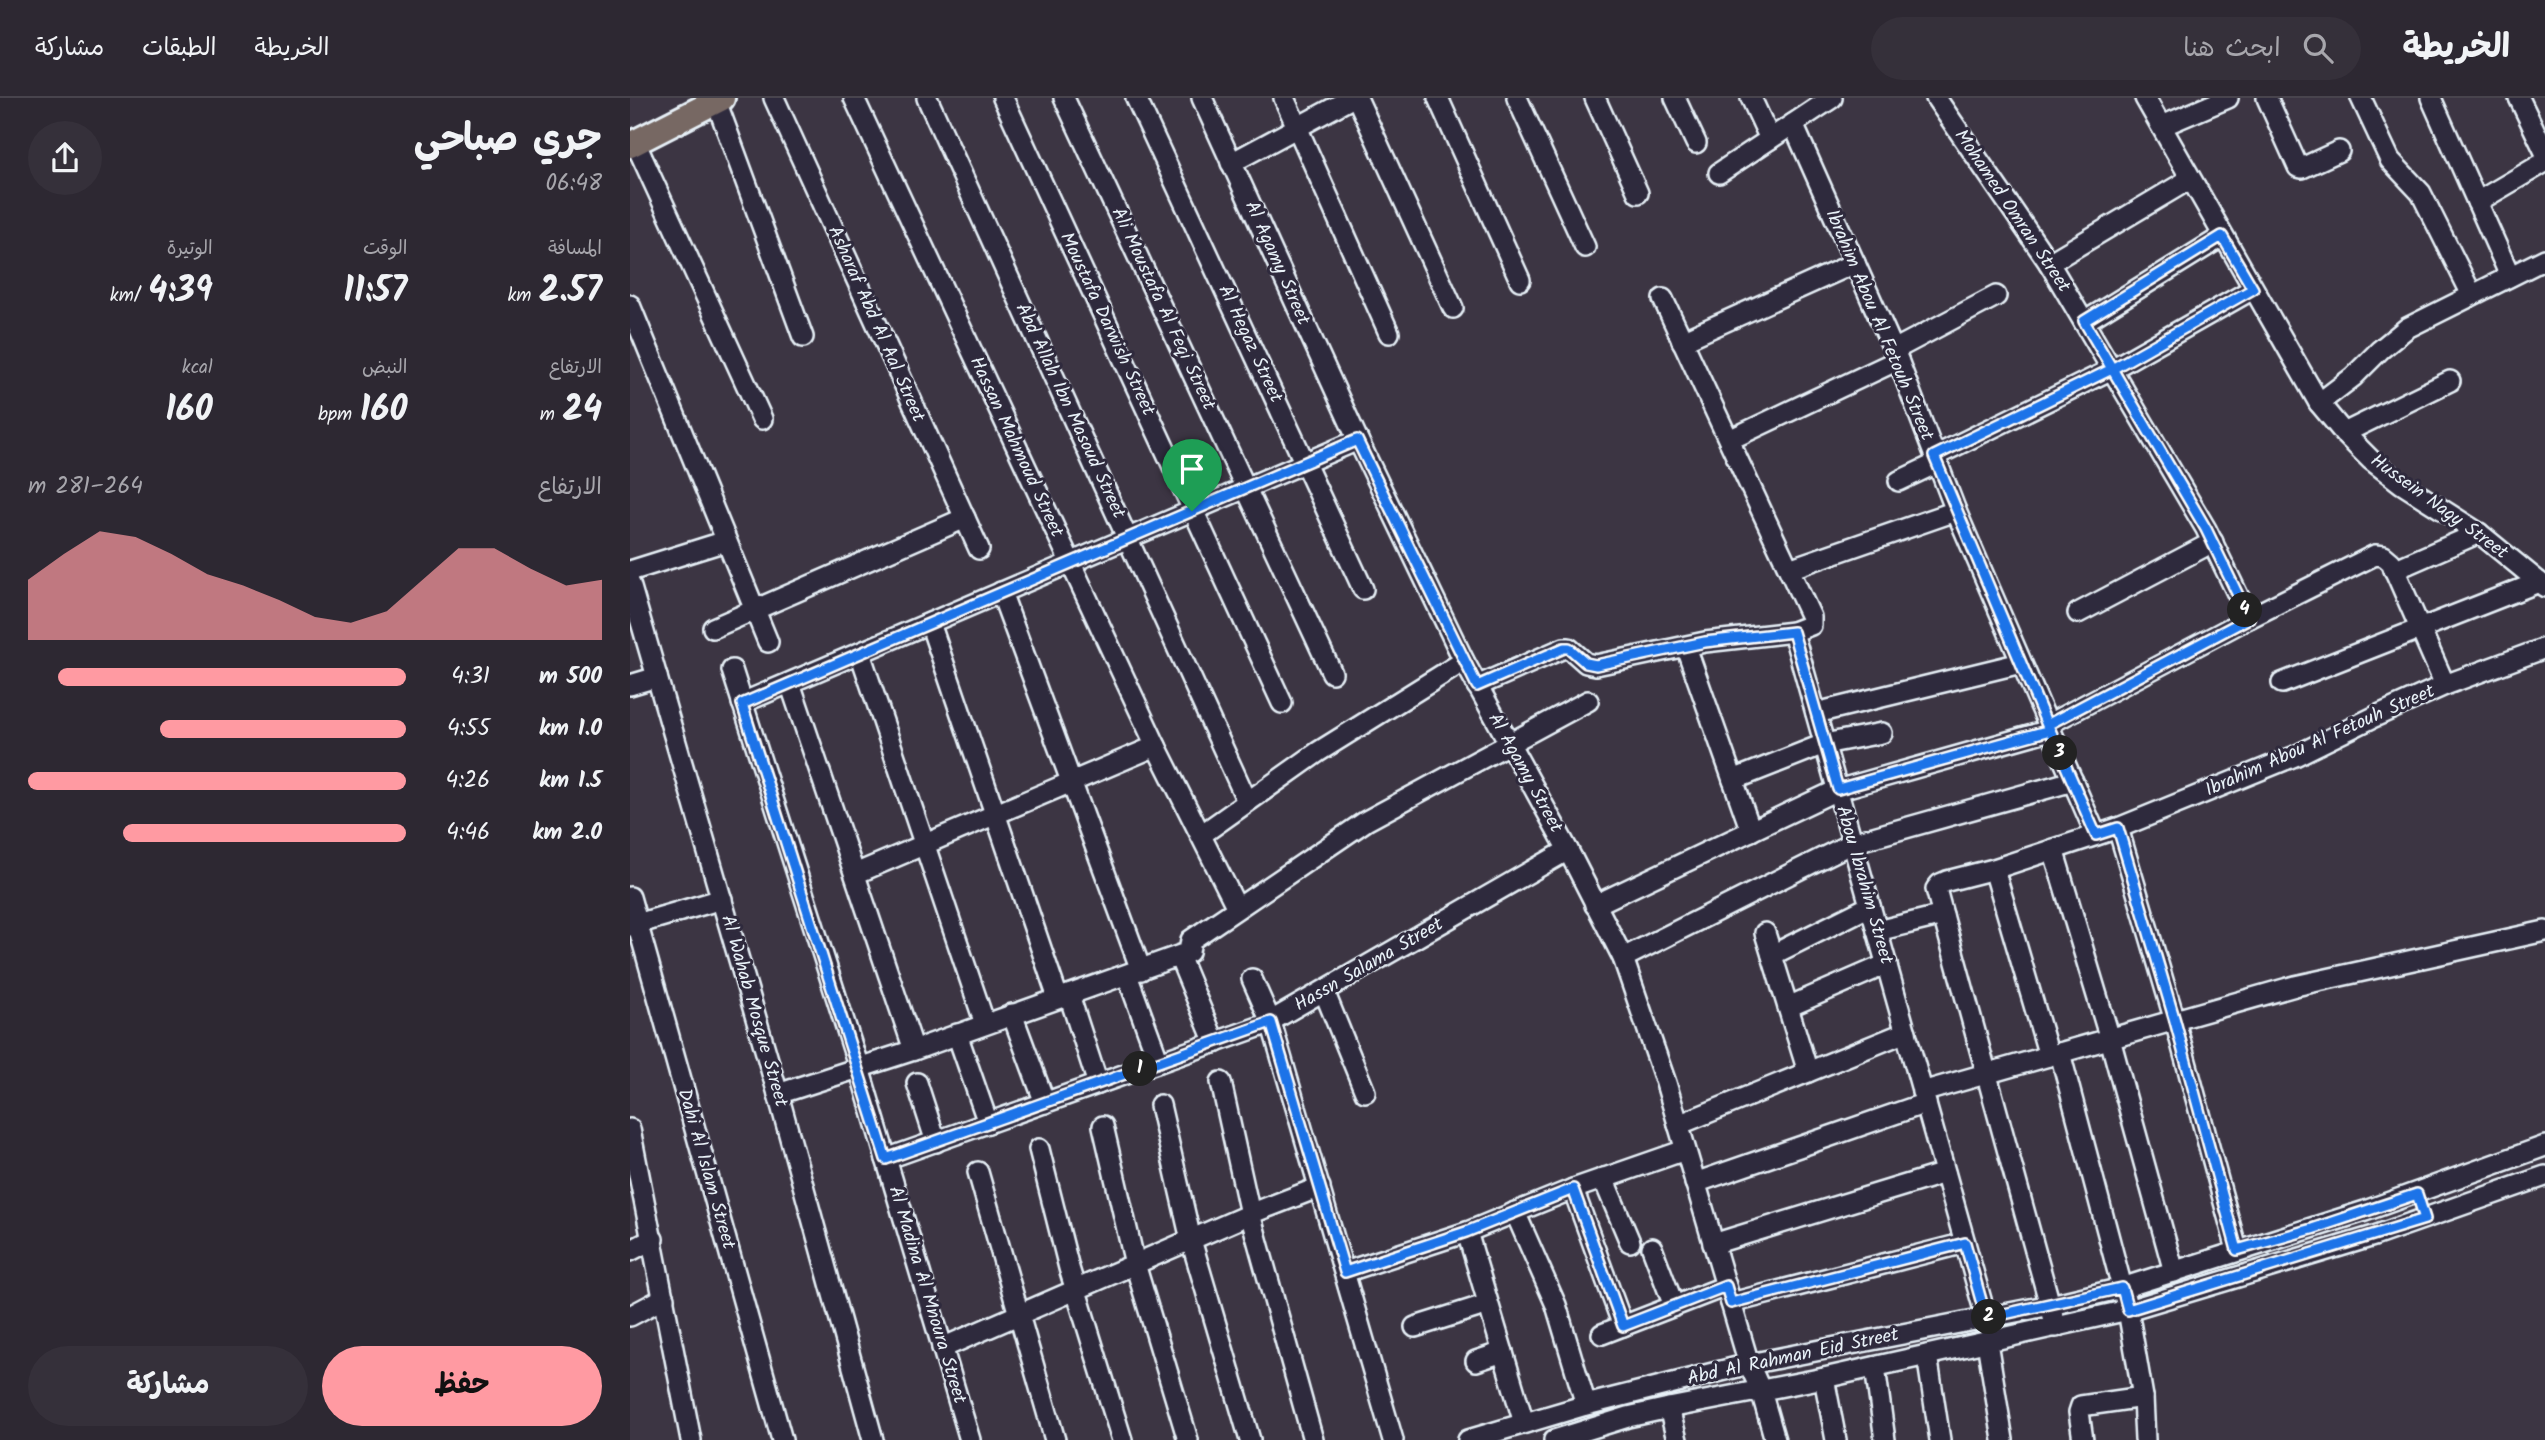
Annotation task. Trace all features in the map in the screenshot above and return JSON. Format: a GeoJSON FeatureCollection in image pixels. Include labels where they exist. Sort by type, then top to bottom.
{"type":"FeatureCollection","features":[{"type":"Feature","properties":{"kind":"main road"},"geometry":{"type":"LineString","coordinates":[[632,139],[691,98]]}},
{"type":"Feature","properties":{"kind":"main road"},"geometry":{"type":"LineString","coordinates":[[632,139],[718,99]]}},
{"type":"Feature","properties":{"kind":"street","name":"Asharaf Abd Al Aal Street"},"geometry":{"type":"LineString","coordinates":[[774,98],[979,549]]}},
{"type":"Feature","properties":{"kind":"street","name":"Hassan Mahmoud Street"},"geometry":{"type":"LineString","coordinates":[[854,98],[1069,563],[1237,908]]}},
{"type":"Feature","properties":{"kind":"street","name":"Abd Allah Ibn Masoud Street"},"geometry":{"type":"LineString","coordinates":[[927,98],[1247,801]]}},
{"type":"Feature","properties":{"kind":"street","name":"Moustafa Darwish Street"},"geometry":{"type":"LineString","coordinates":[[1003,98],[1282,703]]}},
{"type":"Feature","properties":{"kind":"street","name":"Ali Moustafa Al Feqi Street"},"geometry":{"type":"LineString","coordinates":[[1064,98],[1332,673]]}},
{"type":"Feature","properties":{"kind":"street","name":"Al Hegaz Street"},"geometry":{"type":"LineString","coordinates":[[1136,98],[1363,589]]}},
{"type":"Feature","properties":{"kind":"street","name":"Al Agamy Street"},"geometry":{"type":"LineString","coordinates":[[1202,98],[1357,440],[1464,661],[1568,850],[1623,958],[1653,1041],[1749,1364],[1761,1391],[1775,1440]]}},
{"type":"Feature","properties":{"kind":"street"},"geometry":{"type":"LineString","coordinates":[[1284,98],[1390,333]]}},
{"type":"Feature","properties":{"kind":"street"},"geometry":{"type":"LineString","coordinates":[[1231,163],[1354,98],[1453,308]]}},
{"type":"Feature","properties":{"kind":"street"},"geometry":{"type":"LineString","coordinates":[[1438,98],[1520,280]]}},
{"type":"Feature","properties":{"kind":"street"},"geometry":{"type":"LineString","coordinates":[[1517,98],[1585,247]]}},
{"type":"Feature","properties":{"kind":"street"},"geometry":{"type":"LineString","coordinates":[[1595,98],[1638,193]]}},
{"type":"Feature","properties":{"kind":"street"},"geometry":{"type":"LineString","coordinates":[[1675,98],[1696,143]]}},
{"type":"Feature","properties":{"kind":"street"},"geometry":{"type":"LineString","coordinates":[[1751,98],[1770,139]]}},
{"type":"Feature","properties":{"kind":"street","name":"Mohamed Omran Street"},"geometry":{"type":"LineString","coordinates":[[1936,98],[2049,263],[2084,321],[2213,542],[2249,618]]}},
{"type":"Feature","properties":{"kind":"street","name":"Hussein Nagy Street"},"geometry":{"type":"LineString","coordinates":[[2145,98],[2319,403],[2371,460],[2402,484],[2479,533],[2542,584]]}},
{"type":"Feature","properties":{"kind":"street"},"geometry":{"type":"LineString","coordinates":[[2162,126],[2228,98]]}},
{"type":"Feature","properties":{"kind":"street"},"geometry":{"type":"LineString","coordinates":[[2267,98],[2298,167],[2302,168],[2339,151]]}},
{"type":"Feature","properties":{"kind":"street"},"geometry":{"type":"LineString","coordinates":[[2361,98],[2390,160],[2421,193],[2472,295]]}},
{"type":"Feature","properties":{"kind":"street"},"geometry":{"type":"LineString","coordinates":[[2431,98],[2510,276]]}},
{"type":"Feature","properties":{"kind":"street"},"geometry":{"type":"LineString","coordinates":[[2519,98],[2545,152]]}},
{"type":"Feature","properties":{"kind":"street"},"geometry":{"type":"LineString","coordinates":[[718,99],[803,337]]}},
{"type":"Feature","properties":{"kind":"street"},"geometry":{"type":"LineString","coordinates":[[1719,173],[1829,99]]}},
{"type":"Feature","properties":{"kind":"street","name":"Ibrahim Abou Al Fetouh Street"},"geometry":{"type":"LineString","coordinates":[[1793,124],[1896,355],[1956,511],[2096,835]]}},
{"type":"Feature","properties":{"kind":"street"},"geometry":{"type":"LineString","coordinates":[[632,139],[762,419]]}},
{"type":"Feature","properties":{"kind":"street"},"geometry":{"type":"LineString","coordinates":[[2477,202],[2545,162]]}},
{"type":"Feature","properties":{"kind":"street"},"geometry":{"type":"LineString","coordinates":[[2049,263],[2190,179]]}},
{"type":"Feature","properties":{"kind":"street"},"geometry":{"type":"LineString","coordinates":[[2084,321],[2222,236]]}},
{"type":"Feature","properties":{"kind":"street"},"geometry":{"type":"LineString","coordinates":[[2319,403],[2353,377],[2407,328],[2545,259]]}},
{"type":"Feature","properties":{"kind":"street"},"geometry":{"type":"LineString","coordinates":[[1682,341],[1855,263]]}},
{"type":"Feature","properties":{"kind":"street"},"geometry":{"type":"LineString","coordinates":[[1899,481],[2112,369],[2253,289]]}},
{"type":"Feature","properties":{"kind":"street"},"geometry":{"type":"LineString","coordinates":[[1729,440],[1896,355],[1996,296]]}},
{"type":"Feature","properties":{"kind":"street"},"geometry":{"type":"LineString","coordinates":[[1477,686],[1564,648],[1569,648],[1586,663],[1596,665],[1705,642],[1793,632],[1808,627],[1812,621],[1663,299]]}},
{"type":"Feature","properties":{"kind":"street"},"geometry":{"type":"LineString","coordinates":[[630,305],[768,642]]}},
{"type":"Feature","properties":{"kind":"street"},"geometry":{"type":"LineString","coordinates":[[2344,433],[2450,381]]}},
{"type":"Feature","properties":{"kind":"street"},"geometry":{"type":"LineString","coordinates":[[742,704],[1357,440]]}},
{"type":"Feature","properties":{"kind":"street"},"geometry":{"type":"LineString","coordinates":[[1789,569],[1956,511]]}},
{"type":"Feature","properties":{"kind":"street"},"geometry":{"type":"LineString","coordinates":[[713,628],[965,518]]}},
{"type":"Feature","properties":{"kind":"street"},"geometry":{"type":"LineString","coordinates":[[2395,570],[2479,533]]}},
{"type":"Feature","properties":{"kind":"street"},"geometry":{"type":"LineString","coordinates":[[630,571],[726,541]]}},
{"type":"Feature","properties":{"kind":"street"},"geometry":{"type":"LineString","coordinates":[[2078,612],[2213,542]]}},
{"type":"Feature","properties":{"kind":"street"},"geometry":{"type":"LineString","coordinates":[[1595,905],[1838,789],[2048,728],[2249,618],[2375,555],[2384,556],[2391,562],[2445,685]]}},
{"type":"Feature","properties":{"kind":"street","name":"Al Wahab Mosque Street"},"geometry":{"type":"LineString","coordinates":[[630,584],[778,1094],[873,1440]]}},
{"type":"Feature","properties":{"kind":"street"},"geometry":{"type":"LineString","coordinates":[[2283,683],[2542,584]]}},
{"type":"Feature","properties":{"kind":"street"},"geometry":{"type":"LineString","coordinates":[[1001,592],[1071,782],[1134,973],[1160,1062]]}},
{"type":"Feature","properties":{"kind":"street"},"geometry":{"type":"LineString","coordinates":[[930,623],[995,815],[1098,1084]]}},
{"type":"Feature","properties":{"kind":"street","name":"Abou Ibrahim Street"},"geometry":{"type":"LineString","coordinates":[[1793,632],[1986,1318],[2003,1440]]}},
{"type":"Feature","properties":{"kind":"street"},"geometry":{"type":"LineString","coordinates":[[1686,647],[1751,831]]}},
{"type":"Feature","properties":{"kind":"street","name":"Ibrahim Abou Al Fetouh Street"},"geometry":{"type":"LineString","coordinates":[[1943,915],[1937,889],[1940,884],[2118,828],[2295,756],[2445,685],[2545,648]]}},
{"type":"Feature","properties":{"kind":"street"},"geometry":{"type":"LineString","coordinates":[[860,653],[985,1024]]}},
{"type":"Feature","properties":{"kind":"street"},"geometry":{"type":"LineString","coordinates":[[1201,835],[1370,719],[1464,661]]}},
{"type":"Feature","properties":{"kind":"street"},"geometry":{"type":"LineString","coordinates":[[1816,713],[2021,663]]}},
{"type":"Feature","properties":{"kind":"street","name":"Al Madina Al Mnoura Street"},"geometry":{"type":"LineString","coordinates":[[732,670],[859,1068],[970,1440]]}},
{"type":"Feature","properties":{"kind":"street"},"geometry":{"type":"LineString","coordinates":[[630,685],[657,677]]}},
{"type":"Feature","properties":{"kind":"street"},"geometry":{"type":"LineString","coordinates":[[790,683],[914,1050]]}},
{"type":"Feature","properties":{"kind":"street"},"geometry":{"type":"LineString","coordinates":[[778,1094],[914,1050],[1134,973],[1185,948],[1237,908],[1366,821],[1588,701]]}},
{"type":"Feature","properties":{"kind":"street"},"geometry":{"type":"LineString","coordinates":[[1733,779],[1824,744],[1882,733]]}},
{"type":"Feature","properties":{"kind":"street"},"geometry":{"type":"LineString","coordinates":[[855,874],[1156,746]]}},
{"type":"Feature","properties":{"kind":"street"},"geometry":{"type":"LineString","coordinates":[[1623,958],[1852,843],[2073,781]]}},
{"type":"Feature","properties":{"kind":"street"},"geometry":{"type":"LineString","coordinates":[[2118,828],[2175,1021],[2237,1250]]}},
{"type":"Feature","properties":{"kind":"street"},"geometry":{"type":"LineString","coordinates":[[2053,849],[2110,1039],[2174,1272]]}},
{"type":"Feature","properties":{"kind":"street","name":"Hassn Salama Street"},"geometry":{"type":"LineString","coordinates":[[886,1159],[1271,1022],[1568,850]]}},
{"type":"Feature","properties":{"kind":"street"},"geometry":{"type":"LineString","coordinates":[[1994,869],[2055,1054],[2128,1310],[2143,1397],[2145,1440]]}},
{"type":"Feature","properties":{"kind":"street","name":"Dahi Al Islam Street"},"geometry":{"type":"LineString","coordinates":[[630,897],[634,925],[782,1440]]}},
{"type":"Feature","properties":{"kind":"street"},"geometry":{"type":"LineString","coordinates":[[634,925],[722,899]]}},
{"type":"Feature","properties":{"kind":"street"},"geometry":{"type":"LineString","coordinates":[[1772,955],[1870,906]]}},
{"type":"Feature","properties":{"kind":"street"},"geometry":{"type":"LineString","coordinates":[[1877,931],[1943,915],[2056,1327]]}},
{"type":"Feature","properties":{"kind":"street"},"geometry":{"type":"LineString","coordinates":[[1696,1183],[1986,1074],[2295,986],[2545,931]]}},
{"type":"Feature","properties":{"kind":"street"},"geometry":{"type":"LineString","coordinates":[[1765,933],[1808,1072]]}},
{"type":"Feature","properties":{"kind":"street"},"geometry":{"type":"LineString","coordinates":[[1185,948],[1215,1042]]}},
{"type":"Feature","properties":{"kind":"street"},"geometry":{"type":"LineString","coordinates":[[1788,1007],[1887,964]]}},
{"type":"Feature","properties":{"kind":"street"},"geometry":{"type":"LineString","coordinates":[[1252,979],[1271,1022],[1393,1440]]}},
{"type":"Feature","properties":{"kind":"street"},"geometry":{"type":"LineString","coordinates":[[1324,991],[1364,1092]]}},
{"type":"Feature","properties":{"kind":"street"},"geometry":{"type":"LineString","coordinates":[[1012,1014],[1045,1103]]}},
{"type":"Feature","properties":{"kind":"street"},"geometry":{"type":"LineString","coordinates":[[1678,1125],[1906,1032]]}},
{"type":"Feature","properties":{"kind":"street"},"geometry":{"type":"LineString","coordinates":[[957,1034],[988,1123]]}},
{"type":"Feature","properties":{"kind":"street"},"geometry":{"type":"LineString","coordinates":[[1221,1082],[1250,1214],[1313,1440]]}},
{"type":"Feature","properties":{"kind":"street"},"geometry":{"type":"LineString","coordinates":[[917,1083],[936,1142]]}},
{"type":"Feature","properties":{"kind":"street"},"geometry":{"type":"LineString","coordinates":[[1160,1105],[1191,1240],[1250,1440]]}},
{"type":"Feature","properties":{"kind":"street"},"geometry":{"type":"LineString","coordinates":[[1103,1126],[1135,1264],[1188,1440]]}},
{"type":"Feature","properties":{"kind":"street"},"geometry":{"type":"LineString","coordinates":[[630,1129],[691,1440]]}},
{"type":"Feature","properties":{"kind":"street","name":"Abd Al Rahman Eid Street"},"geometry":{"type":"LineString","coordinates":[[1468,1440],[1586,1405],[1749,1364],[2051,1305],[2122,1288],[2417,1194],[2545,1146]]}},
{"type":"Feature","properties":{"kind":"street"},"geometry":{"type":"LineString","coordinates":[[1040,1149],[1076,1291],[1122,1440]]}},
{"type":"Feature","properties":{"kind":"street"},"geometry":{"type":"LineString","coordinates":[[1345,1272],[1466,1232],[1573,1189],[1685,1150]]}},
{"type":"Feature","properties":{"kind":"street"},"geometry":{"type":"LineString","coordinates":[[978,1172],[1055,1440]]}},
{"type":"Feature","properties":{"kind":"street"},"geometry":{"type":"LineString","coordinates":[[1713,1244],[1945,1172]]}},
{"type":"Feature","properties":{"kind":"street","name":"Abd Al Rahman Eid Street"},"geometry":{"type":"LineString","coordinates":[[1554,1440],[1588,1435],[1670,1408],[1824,1378],[2128,1310],[2425,1219],[2545,1176]]}},
{"type":"Feature","properties":{"kind":"street"},"geometry":{"type":"LineString","coordinates":[[1603,1178],[1630,1242]]}},
{"type":"Feature","properties":{"kind":"street"},"geometry":{"type":"LineString","coordinates":[[942,1348],[1250,1214],[1320,1187]]}},
{"type":"Feature","properties":{"kind":"street"},"geometry":{"type":"LineString","coordinates":[[1573,1189],[1623,1326]]}},
{"type":"Feature","properties":{"kind":"street"},"geometry":{"type":"LineString","coordinates":[[2417,1194],[2425,1219]]}},
{"type":"Feature","properties":{"kind":"street"},"geometry":{"type":"LineString","coordinates":[[1514,1212],[1556,1305],[1586,1405]]}},
{"type":"Feature","properties":{"kind":"street"},"geometry":{"type":"LineString","coordinates":[[1466,1232],[1524,1423]]}},
{"type":"Feature","properties":{"kind":"street"},"geometry":{"type":"LineString","coordinates":[[630,1251],[653,1239]]}},
{"type":"Feature","properties":{"kind":"street"},"geometry":{"type":"LineString","coordinates":[[1602,1334],[1674,1306],[1965,1243]]}},
{"type":"Feature","properties":{"kind":"street"},"geometry":{"type":"LineString","coordinates":[[1652,1248],[1674,1306]]}},
{"type":"Feature","properties":{"kind":"street"},"geometry":{"type":"LineString","coordinates":[[630,1316],[664,1298]]}},
{"type":"Feature","properties":{"kind":"street"},"geometry":{"type":"LineString","coordinates":[[1415,1327],[1488,1304]]}},
{"type":"Feature","properties":{"kind":"street"},"geometry":{"type":"LineString","coordinates":[[1476,1361],[1503,1352]]}},
{"type":"Feature","properties":{"kind":"street"},"geometry":{"type":"LineString","coordinates":[[1927,1355],[1940,1440]]}},
{"type":"Feature","properties":{"kind":"street"},"geometry":{"type":"LineString","coordinates":[[1875,1367],[1885,1440]]}},
{"type":"Feature","properties":{"kind":"street"},"geometry":{"type":"LineString","coordinates":[[1824,1378],[1836,1440]]}},
{"type":"Feature","properties":{"kind":"street"},"geometry":{"type":"LineString","coordinates":[[2083,1440],[2079,1412],[2081,1406],[2143,1397]]}},
{"type":"Feature","properties":{"kind":"street"},"geometry":{"type":"LineString","coordinates":[[1670,1408],[1677,1440]]}},
{"type":"Feature","properties":{"kind":"route"},"geometry":{"type":"LineString","coordinates":[[1192,511],[742,704],[886,1159],[1271,1022],[1345,1272],[1466,1232],[1573,1189],[1623,1326],[1726,1286],[1731,1303],[1965,1243],[1986,1318],[2122,1288],[2128,1310],[2425,1219],[2417,1194],[2312,1229],[2237,1250],[2175,1021],[2118,828],[2096,835],[2073,781],[2050,730],[2047,725],[1934,456],[2112,369],[2253,289],[2222,236],[2084,321],[2112,369],[2206,529],[2249,618],[2047,725],[2050,730],[1838,789],[1793,632],[1705,642],[1596,665],[1586,663],[1574,651],[1564,648],[1477,686],[1357,440],[1192,511]]}}]}
